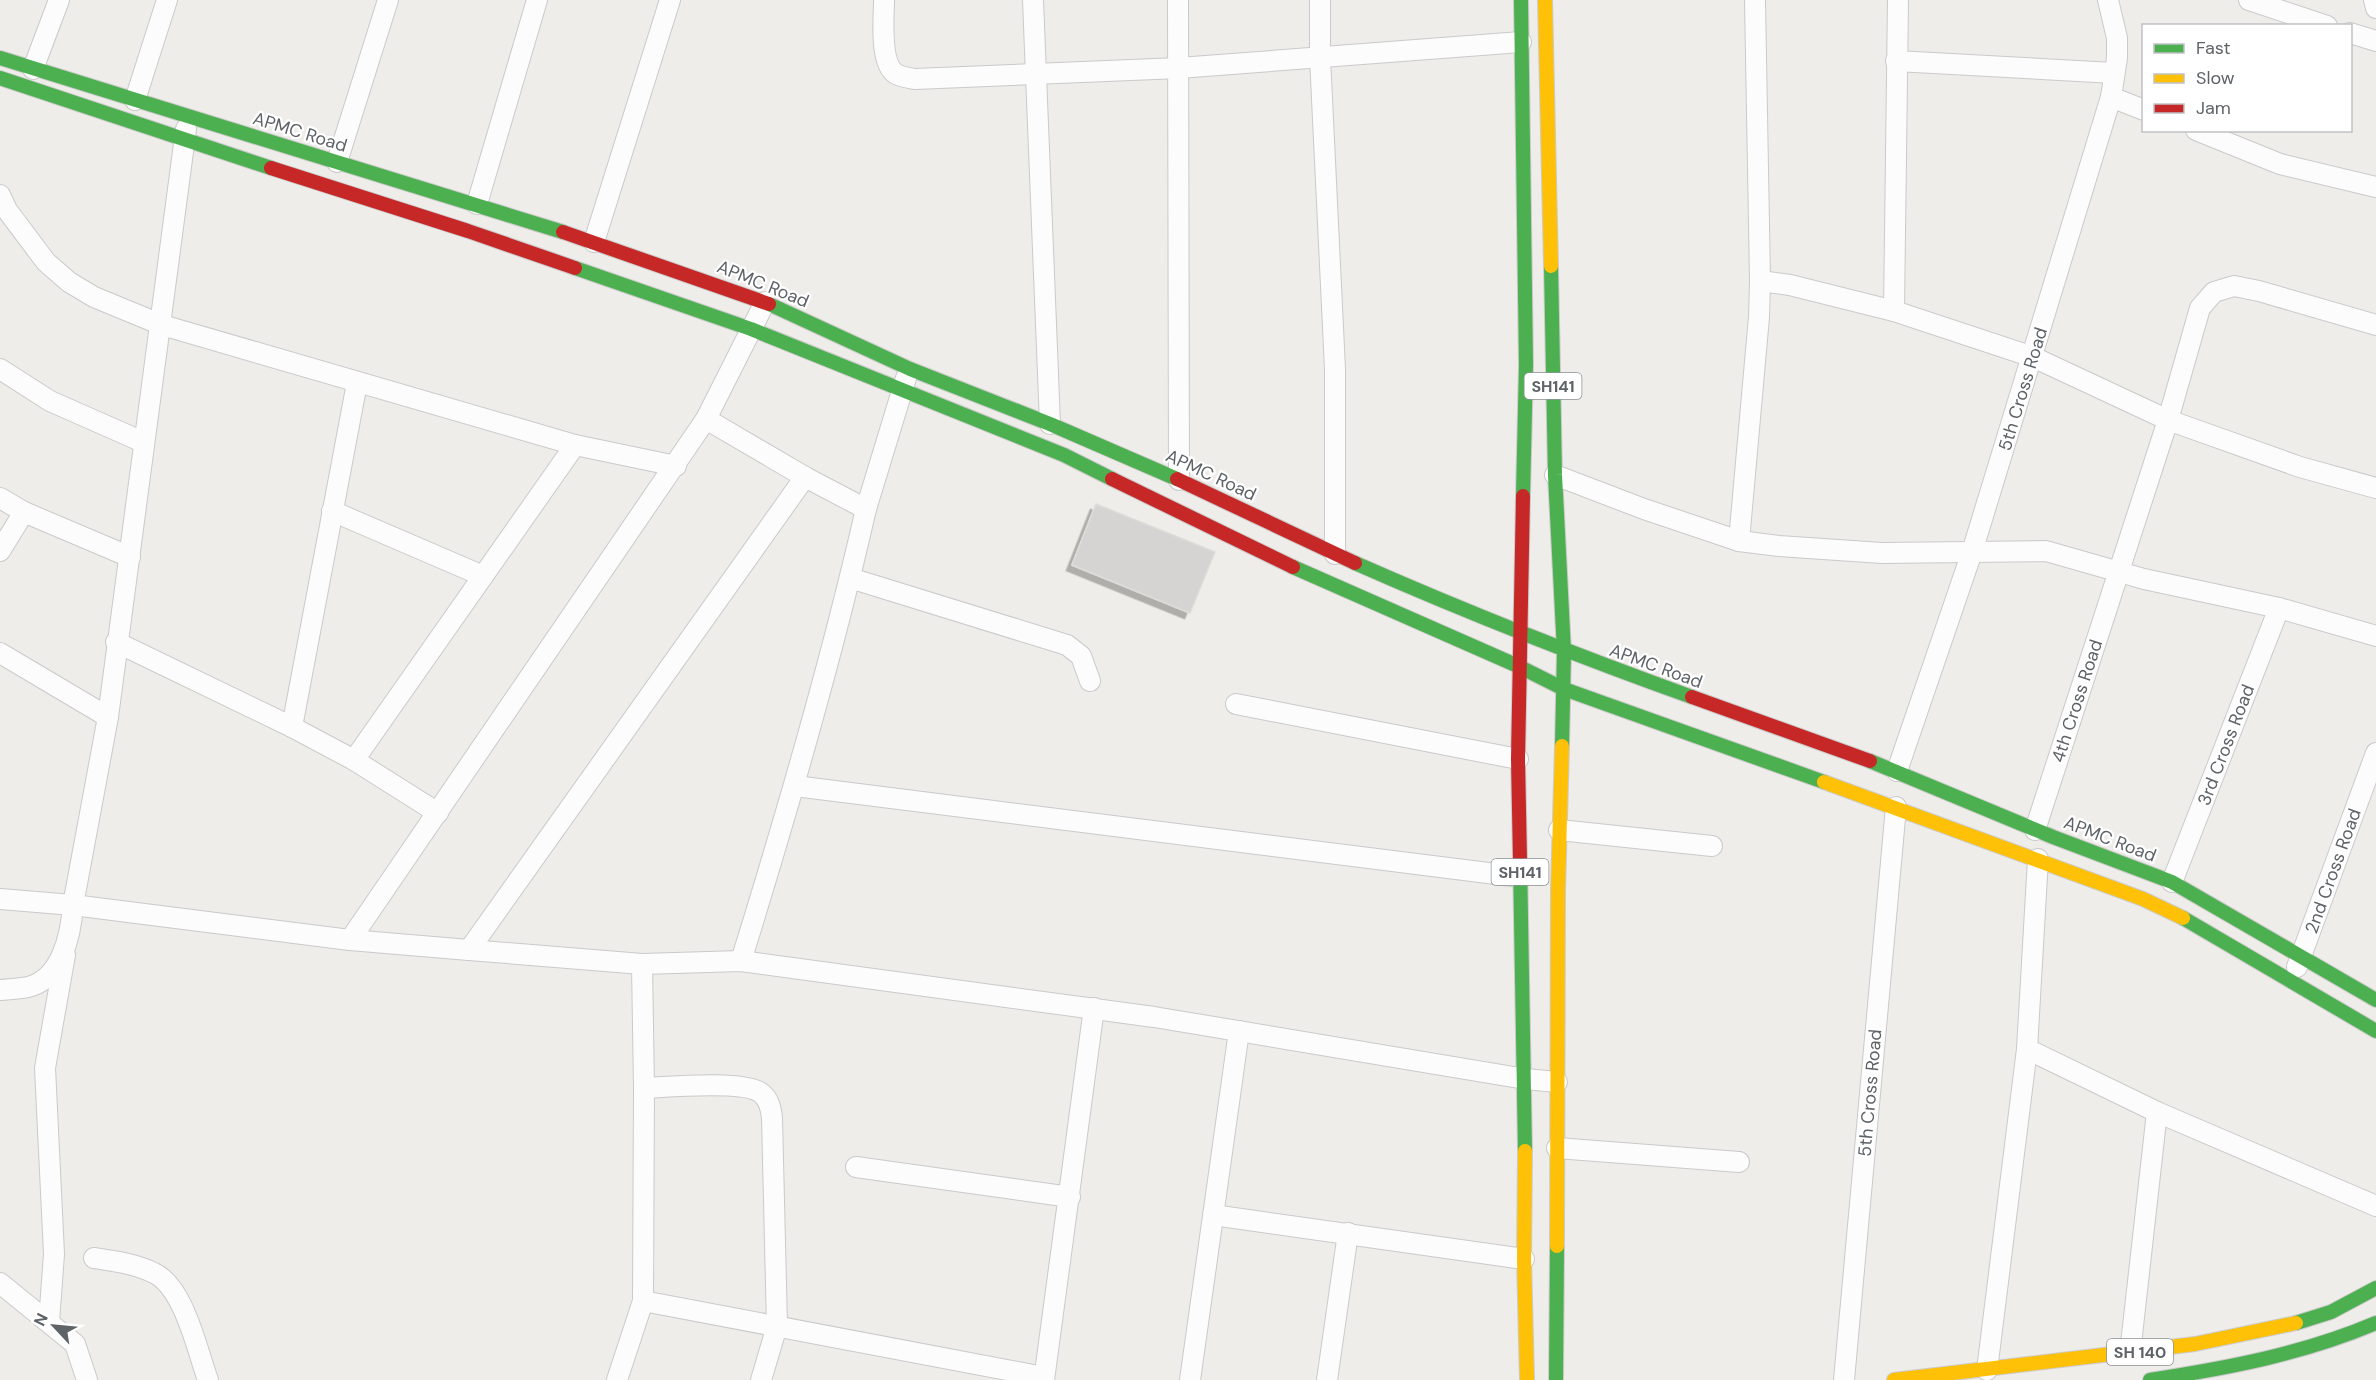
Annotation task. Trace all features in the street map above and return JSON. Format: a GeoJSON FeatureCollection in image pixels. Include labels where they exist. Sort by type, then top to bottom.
{"type":"FeatureCollection","features":[{"type":"Feature","properties":{"kind":"street"},"geometry":{"type":"LineString","coordinates":[[33,69],[59,0]]}},
{"type":"Feature","properties":{"kind":"street"},"geometry":{"type":"LineString","coordinates":[[135,100],[167,0]]}},
{"type":"Feature","properties":{"kind":"street"},"geometry":{"type":"LineString","coordinates":[[337,162],[388,0]]}},
{"type":"Feature","properties":{"kind":"street"},"geometry":{"type":"LineString","coordinates":[[477,204],[537,0]]}},
{"type":"Feature","properties":{"kind":"street"},"geometry":{"type":"LineString","coordinates":[[594,242],[670,0]]}},
{"type":"Feature","properties":{"kind":"street"},"geometry":{"type":"LineString","coordinates":[[884,0],[888,66],[894,73],[915,79],[1179,68],[1521,42]]}},
{"type":"Feature","properties":{"kind":"street"},"geometry":{"type":"LineString","coordinates":[[1033,0],[1050,424]]}},
{"type":"Feature","properties":{"kind":"street"},"geometry":{"type":"LineString","coordinates":[[1178,0],[1179,480]]}},
{"type":"Feature","properties":{"kind":"street"},"geometry":{"type":"LineString","coordinates":[[1320,0],[1320,57],[1335,369],[1335,554]]}},
{"type":"Feature","properties":{"kind":"street","name":"SH141"},"geometry":{"type":"LineString","coordinates":[[1521,0],[1526,365],[1518,666],[1518,759],[1525,1079],[1524,1259],[1527,1380]]}},
{"type":"Feature","properties":{"kind":"street","name":"SH141"},"geometry":{"type":"LineString","coordinates":[[1545,0],[1555,475],[1564,651],[1559,830]]}},
{"type":"Feature","properties":{"kind":"street"},"geometry":{"type":"LineString","coordinates":[[1739,541],[1759,317],[1755,0]]}},
{"type":"Feature","properties":{"kind":"street"},"geometry":{"type":"LineString","coordinates":[[1894,311],[1898,0]]}},
{"type":"Feature","properties":{"kind":"street","name":"5th Cross Road"},"geometry":{"type":"LineString","coordinates":[[1897,771],[1972,552],[2111,97],[2117,38],[2108,0]]}},
{"type":"Feature","properties":{"kind":"street"},"geometry":{"type":"LineString","coordinates":[[2250,0],[2321,24]]}},
{"type":"Feature","properties":{"kind":"street"},"geometry":{"type":"LineString","coordinates":[[2374,0],[2376,8]]}},
{"type":"Feature","properties":{"kind":"street"},"geometry":{"type":"LineString","coordinates":[[2352,34],[2376,41]]}},
{"type":"Feature","properties":{"kind":"street","name":"APMC Road"},"geometry":{"type":"LineString","coordinates":[[0,58],[477,204],[765,302],[910,369],[1050,424],[1179,480],[1335,554],[1460,609],[1564,651],[1897,771],[2036,830],[2172,882],[2376,1000]]}},
{"type":"Feature","properties":{"kind":"street"},"geometry":{"type":"LineString","coordinates":[[1896,61],[2114,73]]}},
{"type":"Feature","properties":{"kind":"street"},"geometry":{"type":"LineString","coordinates":[[0,78],[183,140],[468,231],[751,329],[1064,455],[1306,573],[1518,666],[1564,689],[1896,807],[2143,899],[2182,918],[2376,1031]]}},
{"type":"Feature","properties":{"kind":"street"},"geometry":{"type":"LineString","coordinates":[[2111,97],[2142,109]]}},
{"type":"Feature","properties":{"kind":"street"},"geometry":{"type":"LineString","coordinates":[[49,1322],[54,1254],[45,1068],[108,717],[116,642],[130,557],[143,442],[188,117]]}},
{"type":"Feature","properties":{"kind":"street"},"geometry":{"type":"LineString","coordinates":[[2201,132],[2280,164],[2376,187]]}},
{"type":"Feature","properties":{"kind":"street"},"geometry":{"type":"LineString","coordinates":[[0,195],[8,210],[46,262],[69,282],[94,297],[159,324],[575,445],[676,466]]}},
{"type":"Feature","properties":{"kind":"street"},"geometry":{"type":"LineString","coordinates":[[1760,281],[1790,285],[1894,311],[2033,357],[2168,420],[2300,467],[2376,488]]}},
{"type":"Feature","properties":{"kind":"street","name":"4th Cross Road"},"geometry":{"type":"LineString","coordinates":[[2036,830],[2168,420],[2200,308],[2214,292],[2234,286],[2259,291],[2376,326]]}},
{"type":"Feature","properties":{"kind":"street"},"geometry":{"type":"LineString","coordinates":[[350,940],[676,466],[706,419],[765,302]]}},
{"type":"Feature","properties":{"kind":"street"},"geometry":{"type":"LineString","coordinates":[[0,369],[50,402],[143,442]]}},
{"type":"Feature","properties":{"kind":"street"},"geometry":{"type":"LineString","coordinates":[[741,961],[795,786],[866,509],[901,391],[910,369]]}},
{"type":"Feature","properties":{"kind":"street"},"geometry":{"type":"LineString","coordinates":[[292,727],[357,382]]}},
{"type":"Feature","properties":{"kind":"street"},"geometry":{"type":"LineString","coordinates":[[706,419],[866,509]]}},
{"type":"Feature","properties":{"kind":"street"},"geometry":{"type":"LineString","coordinates":[[354,760],[575,445]]}},
{"type":"Feature","properties":{"kind":"street"},"geometry":{"type":"LineString","coordinates":[[1555,475],[1644,509],[1739,541],[1882,553],[2046,551],[2119,572],[2279,608],[2376,636]]}},
{"type":"Feature","properties":{"kind":"street"},"geometry":{"type":"LineString","coordinates":[[469,950],[806,477]]}},
{"type":"Feature","properties":{"kind":"street"},"geometry":{"type":"LineString","coordinates":[[0,498],[24,512],[130,557]]}},
{"type":"Feature","properties":{"kind":"street"},"geometry":{"type":"LineString","coordinates":[[332,511],[483,576]]}},
{"type":"Feature","properties":{"kind":"street"},"geometry":{"type":"LineString","coordinates":[[0,551],[24,512]]}},
{"type":"Feature","properties":{"kind":"street"},"geometry":{"type":"LineString","coordinates":[[850,578],[1067,645],[1081,656],[1090,681]]}},
{"type":"Feature","properties":{"kind":"street","name":"3rd Cross Road"},"geometry":{"type":"LineString","coordinates":[[2172,882],[2279,608]]}},
{"type":"Feature","properties":{"kind":"street"},"geometry":{"type":"LineString","coordinates":[[116,642],[292,727],[354,760],[438,813]]}},
{"type":"Feature","properties":{"kind":"street"},"geometry":{"type":"LineString","coordinates":[[0,653],[108,717]]}},
{"type":"Feature","properties":{"kind":"street"},"geometry":{"type":"LineString","coordinates":[[1236,704],[1518,759]]}},
{"type":"Feature","properties":{"kind":"street","name":"2nd Cross Road"},"geometry":{"type":"LineString","coordinates":[[2291,982],[2376,753]]}},
{"type":"Feature","properties":{"kind":"street"},"geometry":{"type":"LineString","coordinates":[[795,786],[1520,877]]}},
{"type":"Feature","properties":{"kind":"street","name":"5th Cross Road"},"geometry":{"type":"LineString","coordinates":[[1844,1380],[1896,807]]}},
{"type":"Feature","properties":{"kind":"street"},"geometry":{"type":"LineString","coordinates":[[1556,1380],[1559,830],[1712,846]]}},
{"type":"Feature","properties":{"kind":"street"},"geometry":{"type":"LineString","coordinates":[[1987,1370],[2027,1049],[2038,859]]}},
{"type":"Feature","properties":{"kind":"street"},"geometry":{"type":"LineString","coordinates":[[0,899],[73,905],[350,940],[469,950],[642,964],[741,961],[1094,1008],[1525,1079],[1557,1082]]}},
{"type":"Feature","properties":{"kind":"street"},"geometry":{"type":"LineString","coordinates":[[0,990],[30,986],[42,980],[56,965],[67,947]]}},
{"type":"Feature","properties":{"kind":"street"},"geometry":{"type":"LineString","coordinates":[[617,1380],[643,1301],[642,964]]}},
{"type":"Feature","properties":{"kind":"street"},"geometry":{"type":"LineString","coordinates":[[643,1301],[1044,1378],[1094,1008]]}},
{"type":"Feature","properties":{"kind":"street"},"geometry":{"type":"LineString","coordinates":[[1190,1380],[1239,1031]]}},
{"type":"Feature","properties":{"kind":"street"},"geometry":{"type":"LineString","coordinates":[[2027,1049],[2157,1112],[2376,1206]]}},
{"type":"Feature","properties":{"kind":"street"},"geometry":{"type":"LineString","coordinates":[[644,1088],[740,1086],[753,1089],[766,1098],[770,1105],[777,1326],[761,1380]]}},
{"type":"Feature","properties":{"kind":"street"},"geometry":{"type":"LineString","coordinates":[[2130,1353],[2157,1112]]}},
{"type":"Feature","properties":{"kind":"street"},"geometry":{"type":"LineString","coordinates":[[1557,1148],[1739,1162]]}},
{"type":"Feature","properties":{"kind":"street"},"geometry":{"type":"LineString","coordinates":[[856,1167],[1070,1197]]}},
{"type":"Feature","properties":{"kind":"street"},"geometry":{"type":"LineString","coordinates":[[1213,1215],[1524,1259]]}},
{"type":"Feature","properties":{"kind":"street"},"geometry":{"type":"LineString","coordinates":[[1327,1380],[1348,1233]]}},
{"type":"Feature","properties":{"kind":"street"},"geometry":{"type":"LineString","coordinates":[[94,1258],[155,1273],[172,1287],[180,1301],[208,1380]]}},
{"type":"Feature","properties":{"kind":"street"},"geometry":{"type":"LineString","coordinates":[[0,1283],[75,1344],[87,1380]]}},
{"type":"Feature","properties":{"kind":"street","name":"SH 140"},"geometry":{"type":"LineString","coordinates":[[1894,1380],[2195,1344],[2298,1323],[2331,1312],[2376,1288]]}},
{"type":"Feature","properties":{"kind":"street","name":"SH 140"},"geometry":{"type":"LineString","coordinates":[[2150,1380],[2188,1377],[2301,1352],[2376,1323]]}},
{"type":"Feature","properties":{"kind":"building"},"geometry":{"type":"Polygon","coordinates":[[[1096,504],[1215,552],[1190,613],[1072,565],[1096,504]]]}},
{"type":"Feature","properties":{"kind":"traffic: fast"},"geometry":{"type":"LineString","coordinates":[[1521,0],[1526,365],[1523,496]]}},
{"type":"Feature","properties":{"kind":"traffic: fast"},"geometry":{"type":"LineString","coordinates":[[0,58],[563,232]]}},
{"type":"Feature","properties":{"kind":"traffic: fast"},"geometry":{"type":"LineString","coordinates":[[0,78],[271,168]]}},
{"type":"Feature","properties":{"kind":"traffic: fast"},"geometry":{"type":"LineString","coordinates":[[1551,266],[1555,475],[1564,651],[1562,746]]}},
{"type":"Feature","properties":{"kind":"traffic: fast"},"geometry":{"type":"LineString","coordinates":[[575,268],[751,329],[1064,455],[1112,479]]}},
{"type":"Feature","properties":{"kind":"traffic: fast"},"geometry":{"type":"LineString","coordinates":[[769,304],[910,369],[1050,424],[1177,479]]}},
{"type":"Feature","properties":{"kind":"traffic: fast"},"geometry":{"type":"LineString","coordinates":[[1355,563],[1522,633],[1692,697]]}},
{"type":"Feature","properties":{"kind":"traffic: fast"},"geometry":{"type":"LineString","coordinates":[[1293,567],[1518,666],[1564,689],[1824,782]]}},
{"type":"Feature","properties":{"kind":"traffic: fast"},"geometry":{"type":"LineString","coordinates":[[1870,761],[2053,837],[2172,882],[2376,1000]]}},
{"type":"Feature","properties":{"kind":"traffic: fast"},"geometry":{"type":"LineString","coordinates":[[1520,860],[1525,1151]]}},
{"type":"Feature","properties":{"kind":"traffic: fast"},"geometry":{"type":"LineString","coordinates":[[2183,918],[2376,1031]]}},
{"type":"Feature","properties":{"kind":"traffic: fast"},"geometry":{"type":"LineString","coordinates":[[1556,1380],[1557,1246]]}},
{"type":"Feature","properties":{"kind":"traffic: fast"},"geometry":{"type":"LineString","coordinates":[[2296,1323],[2331,1312],[2376,1288]]}},
{"type":"Feature","properties":{"kind":"traffic: fast"},"geometry":{"type":"LineString","coordinates":[[2150,1380],[2265,1359],[2349,1334],[2376,1323]]}},
{"type":"Feature","properties":{"kind":"traffic: slow"},"geometry":{"type":"LineString","coordinates":[[1545,0],[1551,266]]}},
{"type":"Feature","properties":{"kind":"traffic: slow"},"geometry":{"type":"LineString","coordinates":[[1557,1246],[1558,890],[1562,746]]}},
{"type":"Feature","properties":{"kind":"traffic: slow"},"geometry":{"type":"LineString","coordinates":[[1824,782],[2143,899],[2183,918]]}},
{"type":"Feature","properties":{"kind":"traffic: slow"},"geometry":{"type":"LineString","coordinates":[[1525,1151],[1524,1259],[1527,1380]]}},
{"type":"Feature","properties":{"kind":"traffic: slow"},"geometry":{"type":"LineString","coordinates":[[1894,1380],[2195,1344],[2296,1323]]}},
{"type":"Feature","properties":{"kind":"traffic: jam"},"geometry":{"type":"LineString","coordinates":[[271,168],[575,268]]}},
{"type":"Feature","properties":{"kind":"traffic: jam"},"geometry":{"type":"LineString","coordinates":[[563,232],[769,304]]}},
{"type":"Feature","properties":{"kind":"traffic: jam"},"geometry":{"type":"LineString","coordinates":[[1112,479],[1293,567]]}},
{"type":"Feature","properties":{"kind":"traffic: jam"},"geometry":{"type":"LineString","coordinates":[[1177,479],[1355,563]]}},
{"type":"Feature","properties":{"kind":"traffic: jam"},"geometry":{"type":"LineString","coordinates":[[1520,860],[1518,759],[1523,496]]}},
{"type":"Feature","properties":{"kind":"traffic: jam"},"geometry":{"type":"LineString","coordinates":[[1692,697],[1870,761]]}}]}
